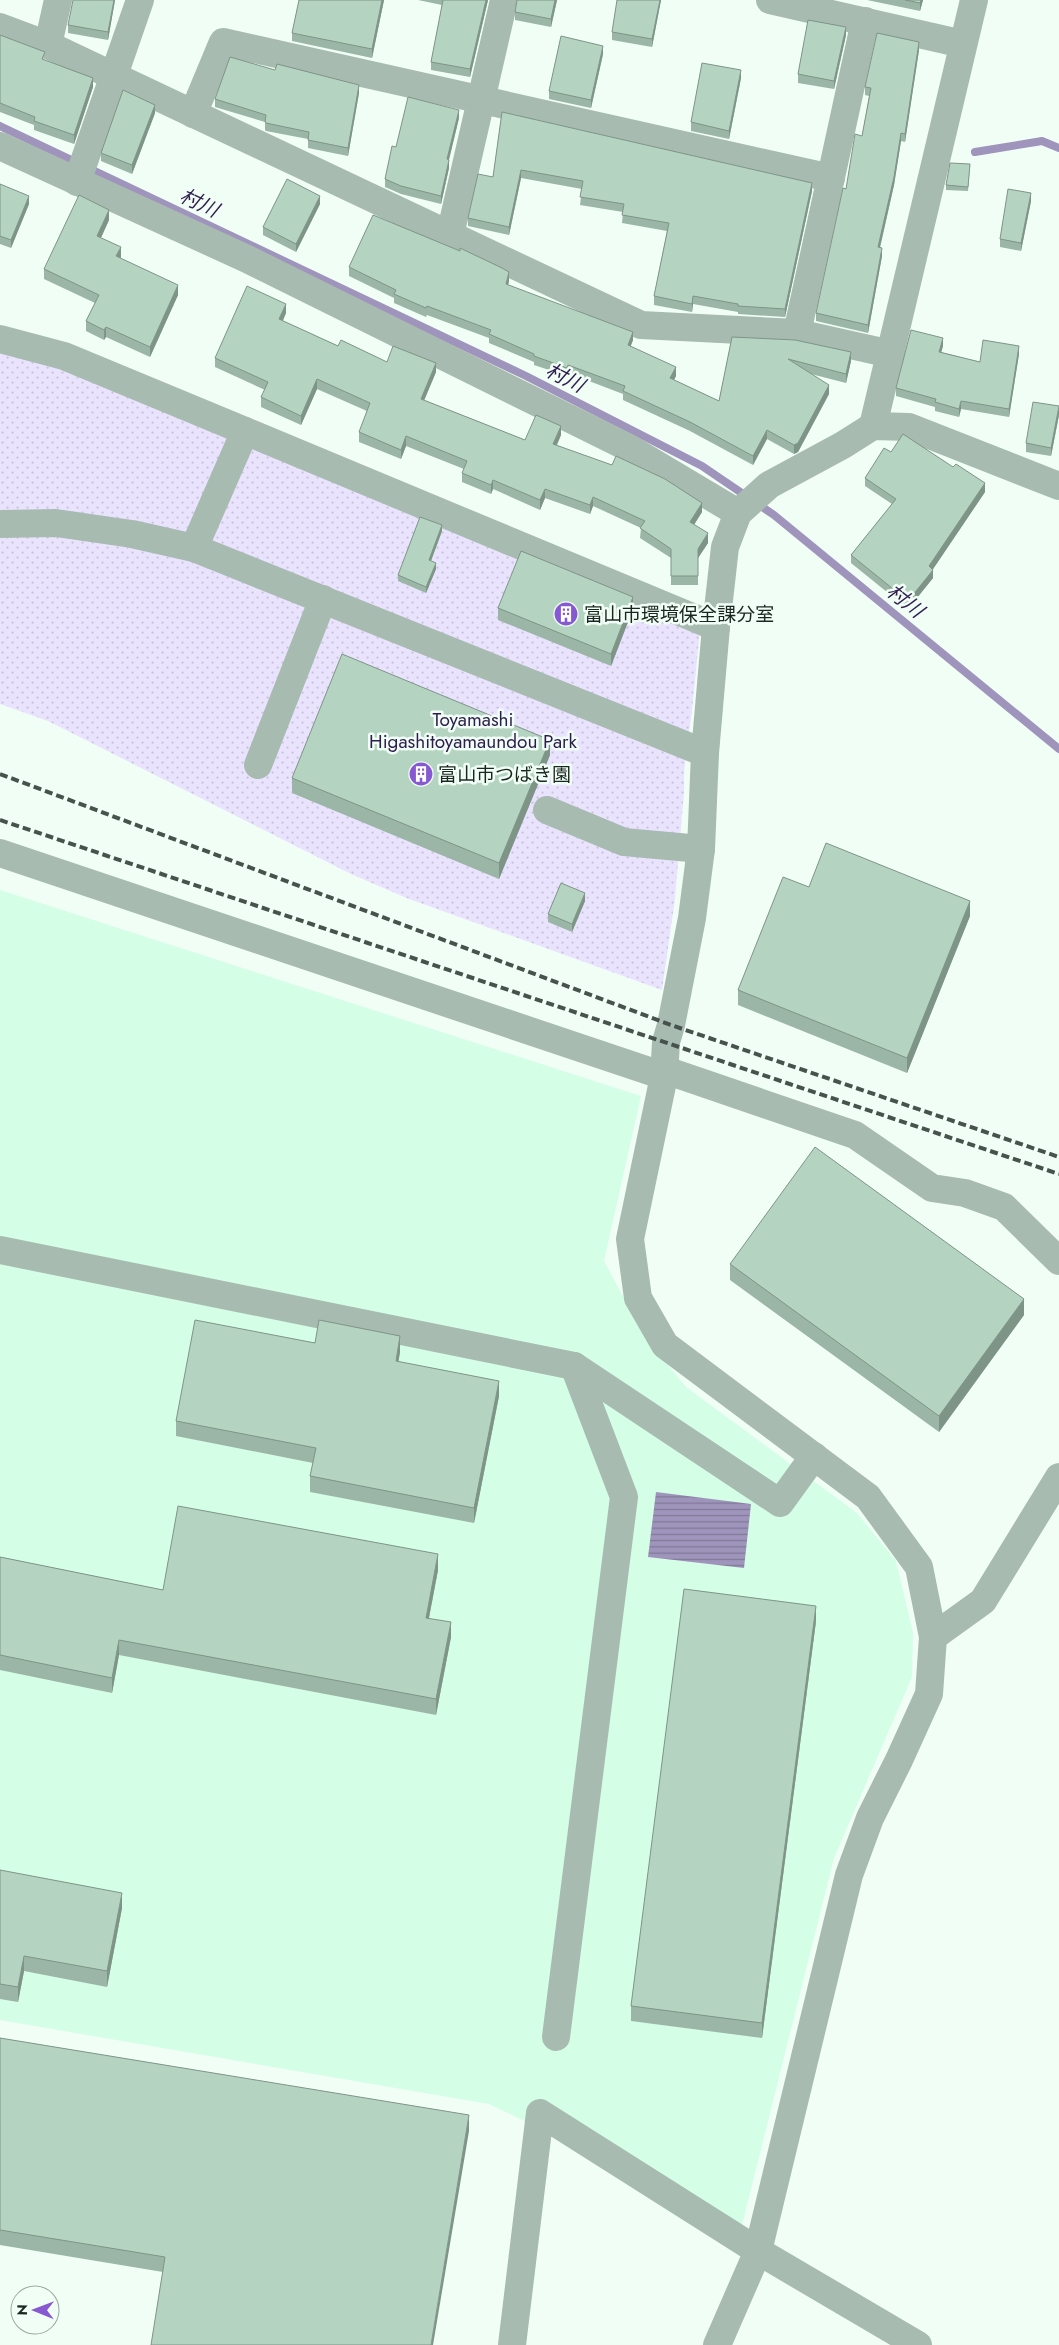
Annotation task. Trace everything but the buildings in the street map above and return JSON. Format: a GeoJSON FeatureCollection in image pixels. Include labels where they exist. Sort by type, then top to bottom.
{"type":"FeatureCollection","features":[{"type":"Feature","properties":{"kind":"street"},"geometry":{"type":"LineString","coordinates":[[48,45],[58,0]]}},
{"type":"Feature","properties":{"kind":"street"},"geometry":{"type":"LineString","coordinates":[[78,182],[140,0]]}},
{"type":"Feature","properties":{"kind":"street"},"geometry":{"type":"LineString","coordinates":[[450,235],[504,0]]}},
{"type":"Feature","properties":{"kind":"street"},"geometry":{"type":"LineString","coordinates":[[770,0],[963,44]]}},
{"type":"Feature","properties":{"kind":"street"},"geometry":{"type":"LineString","coordinates":[[873,426],[974,0]]}},
{"type":"Feature","properties":{"kind":"street"},"geometry":{"type":"LineString","coordinates":[[797,334],[865,22]]}},
{"type":"Feature","properties":{"kind":"street"},"geometry":{"type":"LineString","coordinates":[[0,27],[48,45],[641,325],[797,334],[891,354]]}},
{"type":"Feature","properties":{"kind":"street"},"geometry":{"type":"LineString","coordinates":[[193,114],[223,42],[831,178]]}},
{"type":"Feature","properties":{"kind":"street"},"geometry":{"type":"LineString","coordinates":[[0,146],[245,258],[620,443],[739,512]]}},
{"type":"Feature","properties":{"kind":"street"},"geometry":{"type":"LineString","coordinates":[[0,339],[64,356],[716,627]]}},
{"type":"Feature","properties":{"kind":"street"},"geometry":{"type":"LineString","coordinates":[[717,2345],[758,2251],[849,1875],[870,1818],[929,1694],[933,1637],[919,1567],[868,1497],[665,1345],[638,1298],[630,1239],[664,1073],[666,1042],[692,918],[701,849],[704,753],[726,547],[739,512],[766,488],[843,446],[873,426],[909,427],[1059,486]]}},
{"type":"Feature","properties":{"kind":"street"},"geometry":{"type":"LineString","coordinates":[[194,548],[246,432]]}},
{"type":"Feature","properties":{"kind":"street"},"geometry":{"type":"LineString","coordinates":[[0,524],[56,523],[132,534],[194,548],[704,753]]}},
{"type":"Feature","properties":{"kind":"street"},"geometry":{"type":"LineString","coordinates":[[258,765],[322,599]]}},
{"type":"Feature","properties":{"kind":"street"},"geometry":{"type":"LineString","coordinates":[[547,810],[624,842],[701,849]]}},
{"type":"Feature","properties":{"kind":"street"},"geometry":{"type":"LineString","coordinates":[[0,853],[855,1135],[932,1188],[965,1193],[1004,1207],[1059,1261]]}},
{"type":"Feature","properties":{"kind":"street"},"geometry":{"type":"LineString","coordinates":[[0,1250],[574,1366],[780,1503],[814,1456]]}},
{"type":"Feature","properties":{"kind":"street"},"geometry":{"type":"LineString","coordinates":[[556,2037],[624,1497],[574,1366]]}},
{"type":"Feature","properties":{"kind":"street"},"geometry":{"type":"LineString","coordinates":[[933,1637],[983,1601],[1059,1477]]}},
{"type":"Feature","properties":{"kind":"street"},"geometry":{"type":"LineString","coordinates":[[512,2345],[540,2113],[758,2251],[918,2345]]}},
{"type":"Feature","properties":{"kind":"shaded area"},"geometry":{"type":"Polygon","coordinates":[[[0,890],[641,1096],[604,1261],[644,1336],[686,1387],[857,1513],[896,1561],[913,1633],[912,1677],[834,1858],[742,2225],[489,2104],[0,2020],[0,890]]]}},
{"type":"Feature","properties":{"kind":"shaded area"},"geometry":{"type":"Polygon","coordinates":[[[656,1492],[751,1504],[744,1568],[648,1557],[656,1492]]]}},
{"type":"Feature","properties":{"kind":"green space","name":"Toyamashi Higashitoyamaundou Park"},"geometry":{"type":"Polygon","coordinates":[[[0,345],[700,629],[684,772],[675,899],[662,990],[409,899],[351,874],[48,721],[0,704],[0,345]]]}},
{"type":"Feature","properties":{"kind":"waterway","name":"村川"},"geometry":{"type":"LineString","coordinates":[[0,126],[526,376],[702,466],[774,515],[1059,749]]}},
{"type":"Feature","properties":{"kind":"waterway"},"geometry":{"type":"LineString","coordinates":[[975,152],[1042,141],[1059,148]]}},
{"type":"Feature","properties":{"kind":"railway"},"geometry":{"type":"LineString","coordinates":[[0,774],[671,1025],[1059,1157]]}},
{"type":"Feature","properties":{"kind":"railway"},"geometry":{"type":"LineString","coordinates":[[0,820],[1059,1174]]}},
{"type":"Feature","properties":{"kind":"place","name":"富山市環境保全課分室"},"geometry":{"type":"Point","coordinates":[566,614]}},
{"type":"Feature","properties":{"kind":"place","name":"富山市つばき園"},"geometry":{"type":"Point","coordinates":[421,774]}}]}
